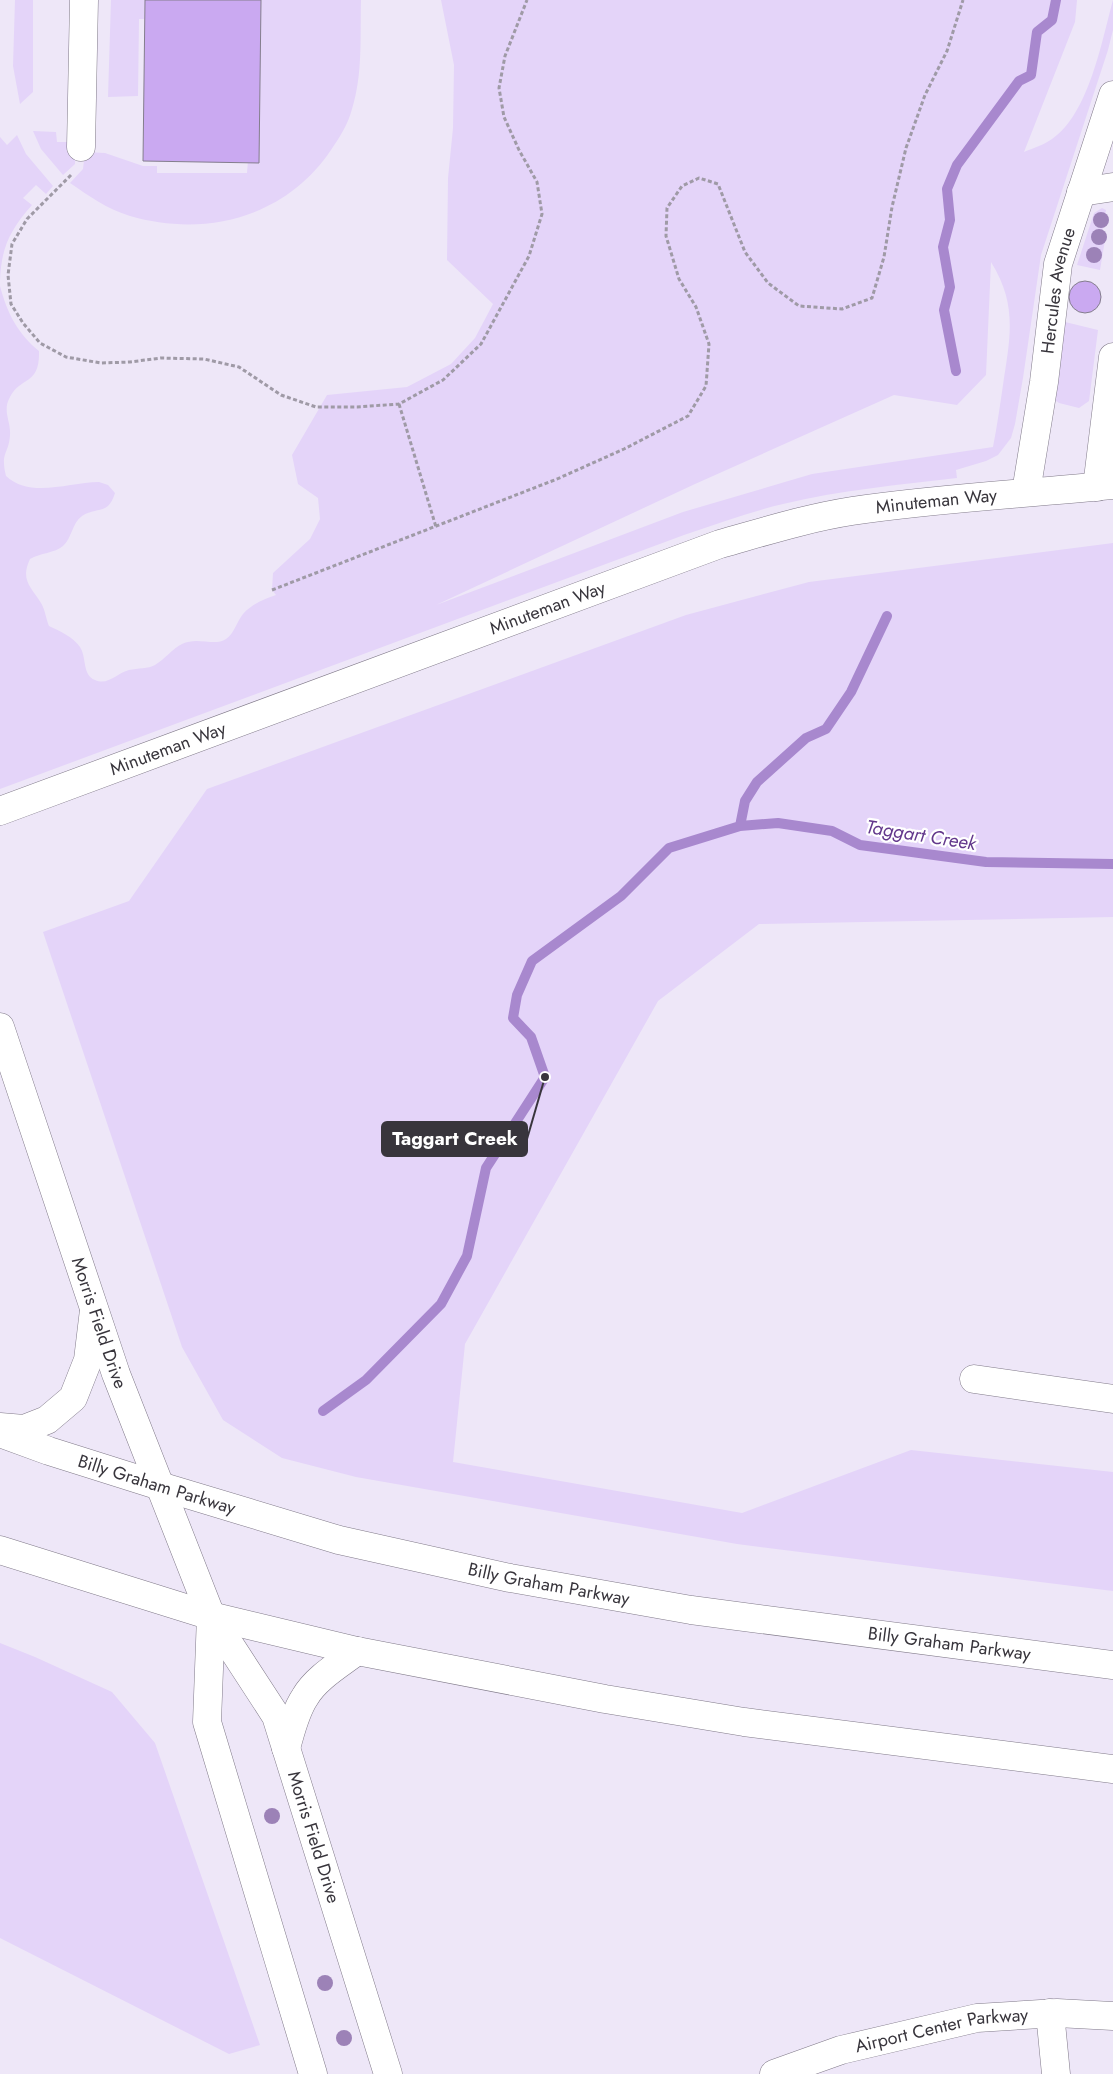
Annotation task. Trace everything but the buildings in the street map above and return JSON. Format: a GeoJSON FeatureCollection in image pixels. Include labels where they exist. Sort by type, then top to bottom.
{"type":"FeatureCollection","features":[{"type":"Feature","properties":{"kind":"main road"},"geometry":{"type":"LineString","coordinates":[[81,146],[84,0]]}},
{"type":"Feature","properties":{"kind":"main road","name":"Hercules Avenue"},"geometry":{"type":"LineString","coordinates":[[1026,492],[1044,382],[1058,264],[1113,95]]}},
{"type":"Feature","properties":{"kind":"main road"},"geometry":{"type":"LineString","coordinates":[[1081,192],[1113,187]]}},
{"type":"Feature","properties":{"kind":"main road"},"geometry":{"type":"LineString","coordinates":[[1105,486],[1113,357]]}},
{"type":"Feature","properties":{"kind":"main road","name":"Minuteman Way"},"geometry":{"type":"LineString","coordinates":[[0,811],[720,544],[789,524],[852,511],[1026,492],[1105,486]]}},
{"type":"Feature","properties":{"kind":"main road","name":"Morris Field Drive"},"geometry":{"type":"LineString","coordinates":[[0,1027],[116,1374],[211,1616],[276,1716],[388,2074]]}},
{"type":"Feature","properties":{"kind":"main road"},"geometry":{"type":"LineString","coordinates":[[0,1427],[24,1429],[47,1420],[73,1398],[88,1360],[94,1310]]}},
{"type":"Feature","properties":{"kind":"main road"},"geometry":{"type":"LineString","coordinates":[[974,1379],[1113,1399]]}},
{"type":"Feature","properties":{"kind":"main road","name":"Billy Graham Parkway"},"geometry":{"type":"LineString","coordinates":[[0,1433],[160,1486],[339,1540],[510,1578],[692,1610],[1113,1665]]}},
{"type":"Feature","properties":{"kind":"main road"},"geometry":{"type":"LineString","coordinates":[[0,1550],[211,1616],[357,1651],[605,1699],[744,1722],[1113,1769]]}},
{"type":"Feature","properties":{"kind":"main road","name":"Morris Field Drive"},"geometry":{"type":"LineString","coordinates":[[211,1616],[207,1722],[313,2074]]}},
{"type":"Feature","properties":{"kind":"main road"},"geometry":{"type":"LineString","coordinates":[[286,1748],[296,1715],[305,1695],[318,1682],[357,1651]]}},
{"type":"Feature","properties":{"kind":"main road"},"geometry":{"type":"LineString","coordinates":[[1050,2013],[1056,2074]]}},
{"type":"Feature","properties":{"kind":"main road","name":"Airport Center Parkway"},"geometry":{"type":"LineString","coordinates":[[774,2074],[841,2050],[977,2018],[1050,2013],[1113,2016]]}},
{"type":"Feature","properties":{"kind":"path"},"geometry":{"type":"LineString","coordinates":[[81,146],[80,167],[26,219],[12,244],[8,275],[11,304],[40,343],[66,357],[101,362],[130,362],[161,358],[204,359],[239,367],[282,395],[316,407],[357,408],[399,404],[443,380],[480,344],[529,256],[532,247],[542,214],[537,182],[519,150],[504,117],[499,88],[506,56],[527,0]]}},
{"type":"Feature","properties":{"kind":"path"},"geometry":{"type":"LineString","coordinates":[[272,590],[557,479],[624,449],[688,416],[706,386],[709,344],[696,307],[679,279],[666,236],[667,208],[682,186],[699,178],[718,184],[745,252],[768,283],[799,306],[842,309],[872,298],[884,257],[892,207],[906,148],[924,95],[947,51],[964,0]]}},
{"type":"Feature","properties":{"kind":"path"},"geometry":{"type":"LineString","coordinates":[[399,404],[436,527]]}},
{"type":"Feature","properties":{"kind":"shaded area"},"geometry":{"type":"Polygon","coordinates":[[[15,0],[33,0],[33,92],[20,104],[13,66],[15,0]]]}},
{"type":"Feature","properties":{"kind":"shaded area"},"geometry":{"type":"Polygon","coordinates":[[[111,0],[145,0],[144,19],[139,19],[138,96],[108,97],[111,0]]]}},
{"type":"Feature","properties":{"kind":"shaded area"},"geometry":{"type":"Polygon","coordinates":[[[261,0],[361,0],[361,42],[356,96],[346,125],[338,140],[313,173],[291,192],[268,206],[242,216],[215,222],[187,224],[159,222],[130,216],[98,202],[70,183],[83,169],[85,152],[105,153],[143,166],[157,166],[157,173],[247,173],[261,0]]]}},
{"type":"Feature","properties":{"kind":"shaded area"},"geometry":{"type":"Polygon","coordinates":[[[441,0],[1077,0],[1075,22],[1024,152],[1052,139],[1065,127],[1076,112],[1085,95],[1099,55],[1113,0],[1113,30],[1108,50],[1041,255],[1023,378],[1011,438],[998,455],[986,461],[956,470],[957,478],[826,495],[770,507],[733,518],[0,789],[0,286],[14,322],[39,351],[36,370],[33,375],[14,390],[8,402],[7,411],[10,435],[4,457],[6,476],[16,483],[27,487],[39,488],[99,482],[108,485],[115,493],[109,505],[105,508],[87,513],[79,519],[63,546],[30,559],[26,578],[30,588],[42,605],[49,626],[77,643],[82,651],[88,674],[91,678],[100,681],[108,680],[129,670],[146,668],[159,663],[178,646],[188,642],[216,642],[226,639],[250,607],[276,595],[272,590],[273,573],[310,539],[320,519],[318,498],[298,484],[292,455],[327,395],[407,387],[451,364],[475,338],[493,304],[447,260],[448,178],[453,128],[454,65],[441,0]],[[991,262],[986,375],[957,405],[894,395],[695,484],[436,605],[683,512],[812,474],[993,447],[1006,368],[1010,322],[1009,307],[1000,278],[991,262]]]}},
{"type":"Feature","properties":{"kind":"shaded area"},"geometry":{"type":"Polygon","coordinates":[[[33,131],[56,132],[57,142],[75,142],[75,164],[63,175],[41,149],[33,131]]]}},
{"type":"Feature","properties":{"kind":"shaded area"},"geometry":{"type":"Polygon","coordinates":[[[17,135],[26,154],[53,186],[46,194],[36,185],[23,198],[32,205],[12,231],[8,240],[2,259],[0,281],[0,137],[7,145],[17,135]]]}},
{"type":"Feature","properties":{"kind":"shaded area"},"geometry":{"type":"Polygon","coordinates":[[[1102,208],[1106,210],[1102,233],[1106,234],[1100,270],[1077,265],[1094,213],[1102,208]]]}},
{"type":"Feature","properties":{"kind":"shaded area"},"geometry":{"type":"Polygon","coordinates":[[[1061,321],[1098,330],[1089,401],[1079,408],[1059,403],[1055,400],[1061,321]]]}},
{"type":"Feature","properties":{"kind":"shaded area"},"geometry":{"type":"Polygon","coordinates":[[[1113,543],[1113,917],[759,924],[658,1001],[465,1344],[453,1462],[742,1513],[911,1450],[1113,1472],[1113,1591],[737,1544],[356,1477],[282,1458],[223,1420],[182,1347],[43,932],[129,901],[207,789],[686,615],[809,582],[1113,543]]]}},
{"type":"Feature","properties":{"kind":"shaded area"},"geometry":{"type":"Polygon","coordinates":[[[0,1643],[112,1692],[155,1743],[260,2045],[229,2054],[0,1938],[0,1643]]]}},
{"type":"Feature","properties":{"kind":"waterway"},"geometry":{"type":"LineString","coordinates":[[956,371],[944,310],[950,287],[943,247],[950,220],[947,189],[957,165],[1019,81],[1031,75],[1037,32],[1052,20],[1056,0]]}},
{"type":"Feature","properties":{"kind":"waterway"},"geometry":{"type":"LineString","coordinates":[[740,826],[745,801],[757,782],[806,738],[826,729],[851,692],[887,616]]}},
{"type":"Feature","properties":{"kind":"waterway","name":"Taggart Creek"},"geometry":{"type":"LineString","coordinates":[[323,1411],[366,1380],[441,1304],[467,1256],[486,1168],[545,1077],[531,1037],[513,1018],[517,995],[532,961],[621,896],[669,848],[740,826],[778,823],[832,831],[860,845],[986,862],[1113,864]]}},
{"type":"Feature","properties":{"kind":"place","name":"Taggart Creek"},"geometry":{"type":"Point","coordinates":[545,1077]}}]}
